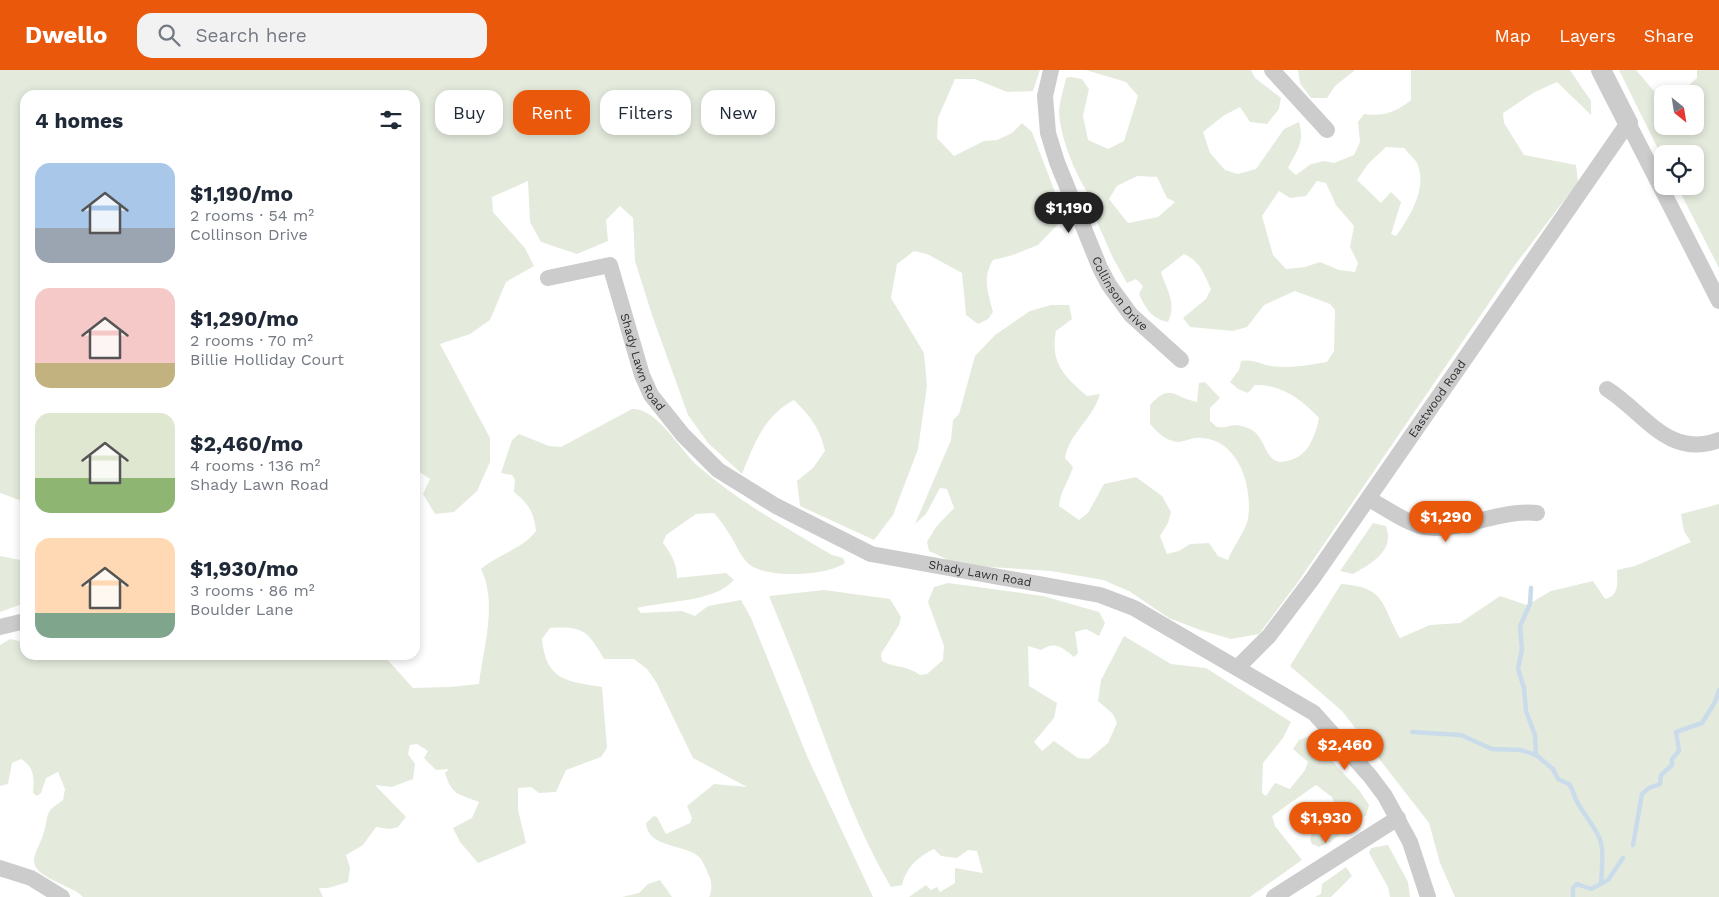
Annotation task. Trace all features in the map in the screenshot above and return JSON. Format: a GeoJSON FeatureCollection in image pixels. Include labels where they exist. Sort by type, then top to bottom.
{"type":"FeatureCollection","features":[{"type":"Feature","properties":{"kind":"street","name":"Collinson Drive"},"geometry":{"type":"LineString","coordinates":[[1050,70],[1046,96],[1048,133],[1060,170],[1100,268],[1109,285],[1131,315],[1181,360]]}},
{"type":"Feature","properties":{"kind":"street"},"geometry":{"type":"LineString","coordinates":[[1272,70],[1327,130]]}},
{"type":"Feature","properties":{"kind":"street"},"geometry":{"type":"LineString","coordinates":[[1601,70],[1719,301]]}},
{"type":"Feature","properties":{"kind":"street","name":"Eastwood Road"},"geometry":{"type":"LineString","coordinates":[[1237,668],[1269,636],[1314,578],[1628,123]]}},
{"type":"Feature","properties":{"kind":"street","name":"Shady Lawn Road"},"geometry":{"type":"LineString","coordinates":[[548,278],[610,266],[642,375],[653,397],[684,435],[718,470],[776,506],[870,554],[1100,595],[1134,608],[1314,713],[1370,776],[1398,818],[1421,871],[1428,897]]}},
{"type":"Feature","properties":{"kind":"street"},"geometry":{"type":"LineString","coordinates":[[1607,389],[1631,406],[1664,437],[1693,445],[1719,440]]}},
{"type":"Feature","properties":{"kind":"street"},"geometry":{"type":"LineString","coordinates":[[1370,499],[1422,527],[1442,527],[1514,512],[1537,513]]}},
{"type":"Feature","properties":{"kind":"street"},"geometry":{"type":"LineString","coordinates":[[0,627],[20,621]]}},
{"type":"Feature","properties":{"kind":"street"},"geometry":{"type":"LineString","coordinates":[[1274,897],[1398,818]]}},
{"type":"Feature","properties":{"kind":"street"},"geometry":{"type":"LineString","coordinates":[[0,868],[31,878],[62,897]]}},
{"type":"Feature","properties":{"kind":"shaded area"},"geometry":{"type":"Polygon","coordinates":[[[0,70],[1040,70],[1033,91],[1007,92],[975,79],[955,79],[938,118],[937,138],[954,156],[984,141],[997,140],[1012,133],[1022,123],[1032,132],[1058,200],[1060,222],[1038,245],[1013,255],[993,260],[987,279],[993,312],[988,319],[978,324],[966,315],[962,273],[927,254],[914,251],[897,264],[891,298],[924,353],[927,386],[918,449],[893,515],[874,540],[800,506],[797,481],[813,468],[825,451],[814,423],[794,400],[775,414],[761,432],[742,474],[708,443],[688,415],[652,315],[635,261],[633,218],[620,206],[606,220],[608,241],[577,254],[541,242],[530,222],[528,181],[492,197],[493,212],[525,248],[534,266],[506,282],[490,320],[470,334],[440,344],[490,438],[490,462],[477,491],[454,512],[435,514],[423,494],[430,479],[420,472],[420,90],[20,90],[20,500],[0,493],[0,70]]]}},
{"type":"Feature","properties":{"kind":"shaded area"},"geometry":{"type":"Polygon","coordinates":[[[1086,70],[1251,70],[1255,78],[1281,98],[1279,109],[1267,124],[1250,122],[1240,107],[1223,116],[1203,132],[1210,153],[1225,170],[1238,174],[1256,169],[1284,129],[1299,122],[1301,141],[1288,168],[1296,175],[1311,164],[1324,161],[1334,163],[1354,155],[1360,142],[1358,122],[1364,114],[1377,115],[1389,113],[1411,100],[1411,70],[1570,70],[1591,101],[1591,115],[1557,82],[1533,93],[1503,113],[1504,123],[1524,155],[1576,165],[1578,182],[1515,265],[1298,582],[1259,634],[1231,639],[1200,630],[1169,618],[1129,591],[1103,580],[1051,571],[959,565],[929,551],[927,542],[936,527],[954,508],[947,489],[940,488],[926,514],[915,524],[951,440],[953,420],[959,414],[975,356],[995,335],[1030,311],[1051,305],[1069,305],[1072,319],[1056,331],[1055,352],[1061,368],[1087,396],[1100,394],[1097,403],[1076,433],[1065,458],[1073,467],[1061,495],[1059,506],[1079,520],[1088,513],[1104,484],[1136,477],[1162,496],[1171,512],[1168,523],[1160,536],[1167,554],[1179,551],[1190,544],[1209,543],[1218,556],[1228,560],[1245,528],[1248,518],[1248,492],[1245,479],[1234,456],[1215,441],[1199,438],[1175,442],[1163,436],[1150,424],[1150,405],[1163,394],[1173,393],[1197,402],[1199,383],[1205,382],[1220,398],[1210,408],[1210,421],[1217,427],[1235,425],[1254,431],[1270,456],[1278,462],[1294,459],[1305,451],[1313,439],[1319,418],[1298,399],[1282,390],[1264,385],[1255,385],[1248,393],[1238,389],[1230,382],[1239,370],[1241,361],[1285,367],[1327,362],[1334,351],[1335,310],[1330,304],[1295,291],[1264,305],[1247,327],[1233,331],[1190,327],[1183,318],[1206,299],[1211,289],[1201,268],[1194,260],[1184,254],[1161,272],[1172,309],[1168,322],[1153,316],[1139,294],[1143,286],[1136,279],[1127,283],[1113,258],[1093,213],[1100,209],[1085,189],[1068,151],[1063,137],[1059,109],[1066,78],[1082,79],[1089,89],[1083,116],[1088,140],[1108,149],[1124,141],[1138,96],[1126,82],[1086,70]],[[1386,147],[1368,164],[1357,180],[1381,203],[1391,192],[1401,202],[1391,234],[1396,236],[1407,220],[1416,201],[1419,192],[1420,172],[1417,163],[1404,148],[1386,147]],[[1137,176],[1117,186],[1109,199],[1128,223],[1158,217],[1175,202],[1167,198],[1157,177],[1137,176]],[[1317,181],[1306,196],[1290,198],[1279,191],[1262,216],[1273,255],[1286,269],[1305,267],[1320,262],[1339,270],[1355,272],[1358,263],[1350,247],[1354,226],[1336,205],[1326,183],[1317,181]]]}},
{"type":"Feature","properties":{"kind":"shaded area"},"geometry":{"type":"Polygon","coordinates":[[[1298,70],[1355,70],[1335,86],[1327,98],[1311,98],[1300,83],[1298,70]]]}},
{"type":"Feature","properties":{"kind":"shaded area"},"geometry":{"type":"Polygon","coordinates":[[[1619,70],[1636,70],[1654,91],[1654,135],[1704,135],[1704,85],[1689,85],[1697,78],[1697,70],[1719,70],[1719,268],[1682,195],[1704,195],[1704,145],[1656,145],[1619,70]]]}},
{"type":"Feature","properties":{"kind":"shaded area"},"geometry":{"type":"Polygon","coordinates":[[[632,409],[642,411],[651,415],[660,423],[699,467],[730,492],[832,555],[843,558],[845,563],[825,571],[811,573],[782,574],[757,569],[743,557],[731,536],[714,513],[696,514],[666,535],[663,543],[673,559],[677,578],[726,573],[734,580],[715,593],[702,597],[637,608],[641,613],[682,611],[695,616],[708,606],[741,600],[751,618],[807,756],[873,897],[709,897],[711,880],[701,859],[685,849],[653,837],[648,831],[646,823],[654,816],[657,817],[666,834],[690,823],[692,818],[687,806],[714,784],[747,787],[693,758],[656,682],[647,669],[634,659],[604,659],[589,636],[570,628],[550,628],[542,639],[544,653],[553,671],[560,676],[578,683],[602,687],[607,748],[601,757],[566,770],[556,792],[539,793],[531,787],[518,788],[518,810],[526,843],[478,863],[460,842],[453,828],[472,818],[479,802],[457,793],[450,786],[445,773],[449,769],[436,770],[424,758],[428,751],[417,744],[410,745],[408,754],[415,764],[413,779],[392,787],[375,785],[406,817],[398,827],[390,829],[376,827],[363,845],[346,855],[350,868],[348,882],[328,888],[319,888],[323,897],[83,897],[40,872],[34,861],[36,851],[43,835],[49,812],[63,800],[65,789],[58,772],[46,778],[41,793],[37,796],[33,793],[31,770],[26,762],[21,759],[12,763],[8,784],[0,786],[0,645],[10,639],[19,641],[20,660],[388,660],[413,688],[479,684],[489,611],[486,582],[481,569],[517,547],[536,531],[534,518],[529,508],[514,492],[515,480],[512,475],[501,473],[512,440],[519,434],[549,446],[561,447],[632,409]]]}},
{"type":"Feature","properties":{"kind":"shaded area"},"geometry":{"type":"Polygon","coordinates":[[[1719,504],[1719,897],[1455,897],[1440,863],[1429,823],[1342,711],[1290,666],[1341,584],[1367,589],[1374,593],[1385,607],[1400,638],[1430,625],[1460,623],[1500,596],[1527,605],[1551,591],[1593,581],[1605,599],[1613,595],[1617,588],[1617,570],[1635,566],[1691,542],[1684,531],[1681,514],[1719,504]]]}},
{"type":"Feature","properties":{"kind":"shaded area"},"geometry":{"type":"Polygon","coordinates":[[[1373,523],[1386,526],[1388,535],[1385,549],[1374,561],[1353,574],[1340,571],[1373,523]]]}},
{"type":"Feature","properties":{"kind":"shaded area"},"geometry":{"type":"Polygon","coordinates":[[[0,556],[20,560],[20,605],[0,612],[0,556]]]}},
{"type":"Feature","properties":{"kind":"shaded area"},"geometry":{"type":"Polygon","coordinates":[[[948,583],[1043,596],[1099,612],[1105,623],[1099,636],[1086,629],[1075,632],[1078,653],[1074,657],[1058,646],[1046,647],[1041,650],[1028,646],[1029,686],[1057,703],[1054,718],[1034,742],[1042,751],[1054,741],[1078,758],[1089,759],[1108,743],[1117,723],[1113,714],[1098,701],[1101,680],[1124,636],[1171,664],[1206,668],[1291,722],[1283,738],[1263,763],[1262,793],[1266,796],[1275,783],[1290,789],[1305,770],[1308,762],[1293,749],[1299,740],[1309,736],[1359,790],[1369,805],[1366,815],[1330,842],[1319,847],[1312,844],[1310,840],[1313,829],[1338,813],[1332,797],[1316,785],[1272,816],[1275,826],[1302,860],[1250,897],[909,897],[926,885],[931,890],[937,887],[940,892],[955,883],[955,868],[983,873],[977,851],[968,850],[957,858],[941,856],[934,849],[914,863],[906,873],[902,885],[891,887],[878,865],[846,795],[769,596],[824,590],[890,599],[901,617],[899,625],[881,654],[882,661],[909,669],[920,675],[927,674],[943,660],[944,646],[928,602],[934,587],[948,583]]]}},
{"type":"Feature","properties":{"kind":"shaded area"},"geometry":{"type":"Polygon","coordinates":[[[1388,845],[1408,882],[1410,897],[1390,897],[1388,887],[1369,853],[1371,848],[1388,845]]]}},
{"type":"Feature","properties":{"kind":"shaded area"},"geometry":{"type":"Polygon","coordinates":[[[1346,867],[1352,876],[1331,897],[1315,897],[1321,894],[1322,884],[1346,867]]]}},
{"type":"Feature","properties":{"kind":"shaded area"},"geometry":{"type":"Polygon","coordinates":[[[660,880],[672,897],[622,897],[639,893],[648,884],[660,880]]]}},
{"type":"Feature","properties":{"kind":"waterway"},"geometry":{"type":"LineString","coordinates":[[1531,588],[1530,604],[1520,626],[1522,649],[1518,669],[1524,688],[1526,711],[1535,735],[1536,755]]}},
{"type":"Feature","properties":{"kind":"waterway"},"geometry":{"type":"LineString","coordinates":[[1633,845],[1642,794],[1649,788],[1660,784],[1661,775],[1672,765],[1672,759],[1679,751],[1676,732],[1702,723],[1715,702],[1719,690]]}},
{"type":"Feature","properties":{"kind":"waterway"},"geometry":{"type":"LineString","coordinates":[[1412,732],[1461,735],[1492,749],[1521,750],[1536,755],[1553,769],[1558,779],[1569,784],[1577,802],[1597,832],[1602,846],[1601,883]]}},
{"type":"Feature","properties":{"kind":"waterway"},"geometry":{"type":"LineString","coordinates":[[1573,897],[1573,888],[1577,884],[1591,889],[1608,880],[1623,858]]}}]}
